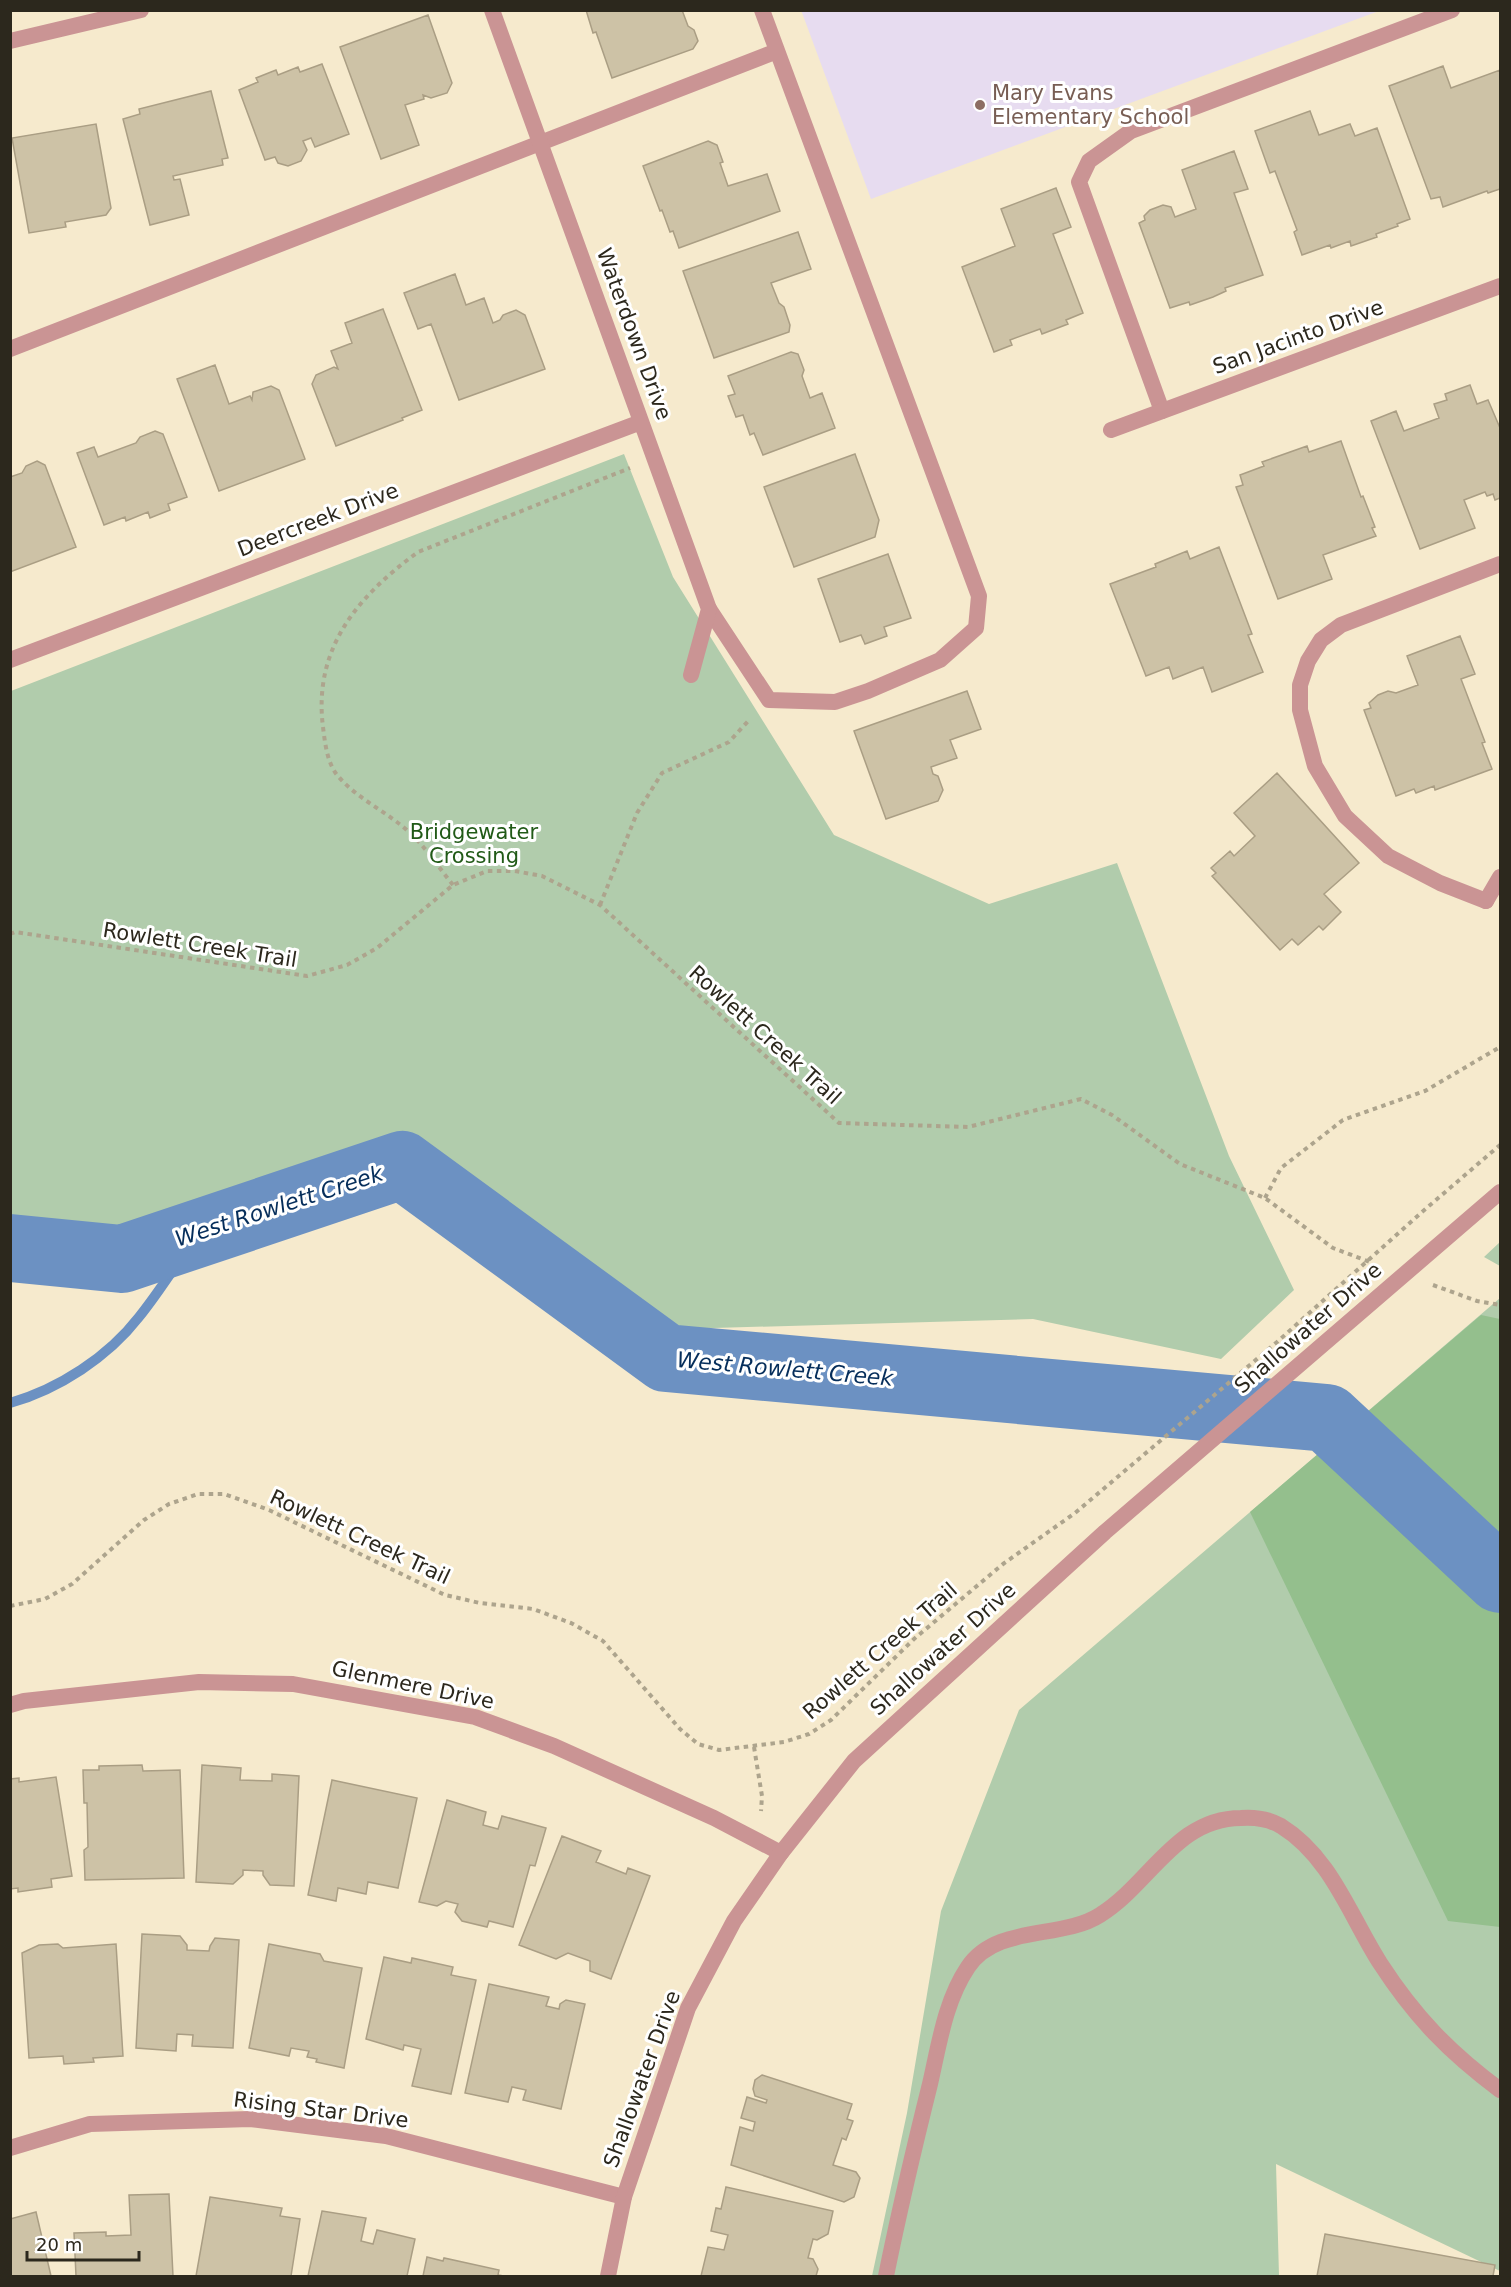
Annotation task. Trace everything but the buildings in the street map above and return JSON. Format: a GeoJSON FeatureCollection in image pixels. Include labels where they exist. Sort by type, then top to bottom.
{"type":"FeatureCollection","features":[{"type":"Feature","properties":{"kind":"street"},"geometry":{"type":"LineString","coordinates":[[10,40],[141,10]]}},
{"type":"Feature","properties":{"kind":"street","name":"Waterdown Drive"},"geometry":{"type":"LineString","coordinates":[[492,10],[710,609],[769,700]]}},
{"type":"Feature","properties":{"kind":"street"},"geometry":{"type":"LineString","coordinates":[[762,10],[979,596],[976,628],[940,660],[868,691],[835,702],[769,700]]}},
{"type":"Feature","properties":{"kind":"street"},"geometry":{"type":"LineString","coordinates":[[1162,411],[1079,182],[1089,161],[1131,131],[1452,10]]}},
{"type":"Feature","properties":{"kind":"street"},"geometry":{"type":"LineString","coordinates":[[10,349],[777,51]]}},
{"type":"Feature","properties":{"kind":"street","name":"San Jacinto Drive"},"geometry":{"type":"LineString","coordinates":[[1111,430],[1500,286]]}},
{"type":"Feature","properties":{"kind":"street","name":"Deercreek Drive"},"geometry":{"type":"LineString","coordinates":[[10,660],[641,422]]}},
{"type":"Feature","properties":{"kind":"street"},"geometry":{"type":"LineString","coordinates":[[1500,564],[1341,625],[1321,640],[1308,661],[1300,685],[1300,710],[1315,766],[1345,816],[1388,856],[1440,883],[1486,901],[1500,877]]}},
{"type":"Feature","properties":{"kind":"street"},"geometry":{"type":"LineString","coordinates":[[691,675],[710,609]]}},
{"type":"Feature","properties":{"kind":"street","name":"Shallowater Drive"},"geometry":{"type":"LineString","coordinates":[[608,2277],[624,2197],[688,2008],[734,1921],[781,1853],[854,1761],[1105,1532],[1500,1192]]}},
{"type":"Feature","properties":{"kind":"street","name":"Glenmere Drive"},"geometry":{"type":"LineString","coordinates":[[10,1705],[24,1701],[200,1682],[293,1684],[475,1717],[554,1746],[714,1818],[781,1853]]}},
{"type":"Feature","properties":{"kind":"street"},"geometry":{"type":"LineString","coordinates":[[886,2277],[903,2191],[948,2009],[969,1965],[982,1952],[1000,1942],[1082,1924],[1100,1916],[1121,1900],[1180,1840],[1213,1821],[1229,1818],[1263,1819],[1279,1825],[1304,1844],[1332,1880],[1380,1962],[1423,2023],[1444,2045],[1500,2090]]}},
{"type":"Feature","properties":{"kind":"street","name":"Rising Star Drive"},"geometry":{"type":"LineString","coordinates":[[10,2148],[90,2124],[250,2120],[386,2136],[624,2197]]}},
{"type":"Feature","properties":{"kind":"path"},"geometry":{"type":"LineString","coordinates":[[453,885],[410,832],[353,791],[335,773],[327,752],[322,720],[322,688],[331,656],[344,625],[361,601],[388,574],[418,552],[654,458]]}},
{"type":"Feature","properties":{"kind":"path"},"geometry":{"type":"LineString","coordinates":[[600,905],[637,813],[662,772],[729,742],[769,700]]}},
{"type":"Feature","properties":{"kind":"path","name":"Rowlett Creek Trail"},"geometry":{"type":"LineString","coordinates":[[10,934],[15,932],[307,976],[347,965],[377,948],[453,885],[487,871],[515,871],[542,876],[600,905],[838,1123],[968,1127],[1081,1099],[1112,1115],[1180,1164],[1265,1198],[1333,1248],[1377,1264]]}},
{"type":"Feature","properties":{"kind":"path"},"geometry":{"type":"LineString","coordinates":[[1265,1198],[1281,1168],[1343,1120],[1425,1091],[1500,1047]]}},
{"type":"Feature","properties":{"kind":"path","name":"Rowlett Creek Trail"},"geometry":{"type":"LineString","coordinates":[[10,1606],[45,1599],[72,1584],[144,1520],[169,1504],[198,1494],[224,1494],[269,1510],[445,1596],[480,1603],[533,1609],[571,1623],[603,1641],[680,1729],[698,1744],[719,1750],[784,1742],[809,1734],[831,1720],[932,1624],[1003,1564],[1075,1513],[1277,1342],[1500,1145]]}},
{"type":"Feature","properties":{"kind":"path"},"geometry":{"type":"LineString","coordinates":[[1432,1285],[1477,1301],[1500,1305]]}},
{"type":"Feature","properties":{"kind":"path"},"geometry":{"type":"LineString","coordinates":[[754,1747],[762,1796],[759,1842]]}},
{"type":"Feature","properties":{"kind":"shaded area","name":"Mary Evans Elementary School"},"geometry":{"type":"Polygon","coordinates":[[[801,10],[1379,10],[1379,11],[871,199],[801,10]]]}},
{"type":"Feature","properties":{"kind":"green space","name":"Bridgewater Crossing"},"geometry":{"type":"Polygon","coordinates":[[[624,454],[673,577],[834,835],[989,904],[1117,863],[1229,1156],[1294,1290],[1221,1359],[1033,1319],[680,1329],[415,1147],[115,1244],[11,1230],[11,691],[624,454]]]}},
{"type":"Feature","properties":{"kind":"green space"},"geometry":{"type":"Polygon","coordinates":[[[1500,1242],[1500,1266],[1484,1257],[1500,1242]]]}},
{"type":"Feature","properties":{"kind":"green space"},"geometry":{"type":"Polygon","coordinates":[[[1500,1298],[1500,2271],[1276,2164],[1279,2276],[872,2276],[907,2113],[941,1911],[1019,1710],[1500,1298]]]}},
{"type":"Feature","properties":{"kind":"green space"},"geometry":{"type":"Polygon","coordinates":[[[1481,1315],[1500,1319],[1500,1927],[1448,1921],[1250,1512],[1481,1315]]]}},
{"type":"Feature","properties":{"kind":"waterway","name":"West Rowlett Creek"},"geometry":{"type":"LineString","coordinates":[[10,1248],[122,1259],[402,1165],[666,1358],[1327,1418],[1500,1579]]}},
{"type":"Feature","properties":{"kind":"waterway"},"geometry":{"type":"LineString","coordinates":[[10,1403],[64,1380],[113,1345],[147,1307],[197,1234]]}},
{"type":"Feature","properties":{"kind":"place","name":"Mary Evans Elementary School"},"geometry":{"type":"Point","coordinates":[980,105]}}]}
